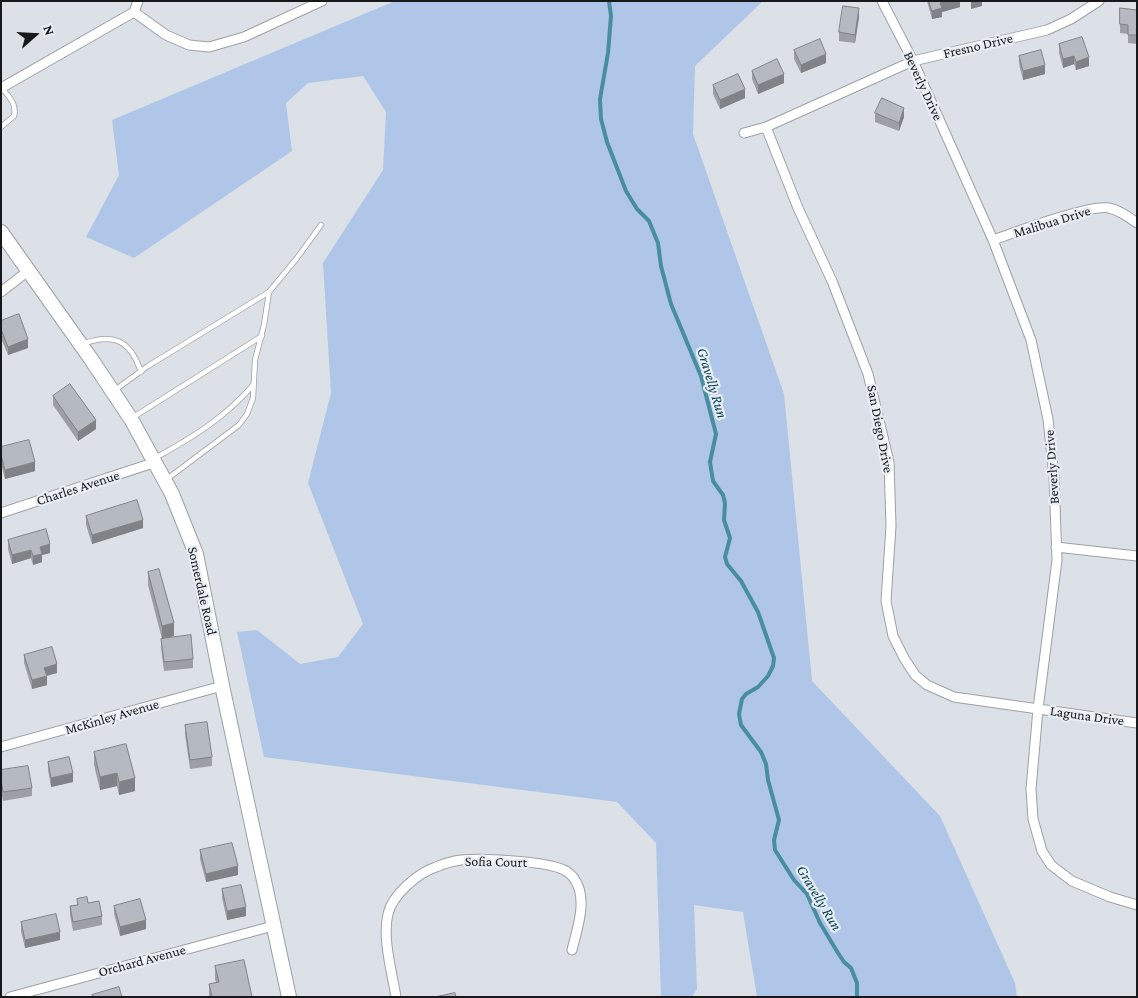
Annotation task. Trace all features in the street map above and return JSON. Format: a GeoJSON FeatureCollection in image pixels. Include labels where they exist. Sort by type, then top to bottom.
{"type":"FeatureCollection","features":[{"type":"Feature","properties":{"kind":"main road","name":"Somerdale Road"},"geometry":{"type":"LineString","coordinates":[[1,232],[131,419],[165,481],[196,554],[222,686],[289,997]]}},
{"type":"Feature","properties":{"kind":"street"},"geometry":{"type":"LineString","coordinates":[[2,88],[134,12],[138,1]]}},
{"type":"Feature","properties":{"kind":"street"},"geometry":{"type":"LineString","coordinates":[[134,12],[166,36],[189,45],[209,47],[244,37],[322,1]]}},
{"type":"Feature","properties":{"kind":"street","name":"Beverly Drive"},"geometry":{"type":"LineString","coordinates":[[882,1],[913,62],[993,240],[1031,340],[1048,420],[1054,477],[1057,560],[1038,709],[1031,789],[1033,820],[1042,851],[1051,865],[1072,881],[1110,897],[1137,905]]}},
{"type":"Feature","properties":{"kind":"street","name":"Fresno Drive"},"geometry":{"type":"LineString","coordinates":[[744,133],[766,127],[913,62],[1048,30],[1071,19],[1099,1]]}},
{"type":"Feature","properties":{"kind":"street","name":"San Diego Drive"},"geometry":{"type":"LineString","coordinates":[[766,127],[798,208],[832,281],[868,374],[889,462],[891,526],[886,602],[893,636],[915,675],[927,685],[954,697],[1038,709]]}},
{"type":"Feature","properties":{"kind":"street","name":"Malibua Drive"},"geometry":{"type":"LineString","coordinates":[[993,240],[1091,208],[1109,208],[1137,223]]}},
{"type":"Feature","properties":{"kind":"street"},"geometry":{"type":"LineString","coordinates":[[1,292],[28,271]]}},
{"type":"Feature","properties":{"kind":"street","name":"Charles Avenue"},"geometry":{"type":"LineString","coordinates":[[1,513],[154,460]]}},
{"type":"Feature","properties":{"kind":"street"},"geometry":{"type":"LineString","coordinates":[[1056,547],[1137,556]]}},
{"type":"Feature","properties":{"kind":"street","name":"McKinley Avenue"},"geometry":{"type":"LineString","coordinates":[[1,747],[222,686]]}},
{"type":"Feature","properties":{"kind":"street","name":"Laguna Drive"},"geometry":{"type":"LineString","coordinates":[[1038,709],[1137,723]]}},
{"type":"Feature","properties":{"kind":"street","name":"Sofia Court"},"geometry":{"type":"LineString","coordinates":[[396,997],[386,934],[388,912],[400,893],[416,877],[435,867],[461,860],[542,863],[564,870],[575,879],[581,897],[580,915],[572,950]]}},
{"type":"Feature","properties":{"kind":"street","name":"Orchard Avenue"},"geometry":{"type":"LineString","coordinates":[[10,997],[274,926]]}},
{"type":"Feature","properties":{"kind":"lane"},"geometry":{"type":"LineString","coordinates":[[1,126],[14,116],[15,112],[15,106],[2,88]]}},
{"type":"Feature","properties":{"kind":"lane"},"geometry":{"type":"LineString","coordinates":[[112,393],[141,372],[269,292],[298,258],[321,226]]}},
{"type":"Feature","properties":{"kind":"lane"},"geometry":{"type":"LineString","coordinates":[[165,481],[239,425],[251,406],[255,360],[262,336],[269,292]]}},
{"type":"Feature","properties":{"kind":"lane"},"geometry":{"type":"LineString","coordinates":[[131,419],[262,336]]}},
{"type":"Feature","properties":{"kind":"lane"},"geometry":{"type":"LineString","coordinates":[[80,344],[102,338],[117,339],[129,349],[141,372]]}},
{"type":"Feature","properties":{"kind":"lane"},"geometry":{"type":"LineString","coordinates":[[154,460],[224,415],[254,384]]}},
{"type":"Feature","properties":{"kind":"shaded area"},"geometry":{"type":"Polygon","coordinates":[[[395,1],[763,1],[695,66],[693,134],[784,394],[812,681],[940,816],[1015,983],[1017,997],[757,997],[743,912],[694,905],[697,989],[692,997],[661,997],[656,843],[617,802],[264,757],[237,632],[257,630],[300,664],[338,657],[363,624],[308,483],[331,393],[323,263],[383,170],[386,112],[363,76],[308,83],[286,103],[292,151],[134,258],[86,237],[119,175],[112,120],[395,1]]]}},
{"type":"Feature","properties":{"kind":"building"},"geometry":{"type":"Polygon","coordinates":[[[929,1],[949,1],[940,3],[942,8],[932,11],[929,1]]]}},
{"type":"Feature","properties":{"kind":"building"},"geometry":{"type":"Polygon","coordinates":[[[843,6],[859,8],[855,35],[839,32],[843,6]]]}},
{"type":"Feature","properties":{"kind":"building"},"geometry":{"type":"Polygon","coordinates":[[[1120,8],[1137,10],[1137,35],[1128,35],[1128,25],[1120,24],[1120,8]]]}},
{"type":"Feature","properties":{"kind":"building"},"geometry":{"type":"Polygon","coordinates":[[[1082,37],[1089,57],[1076,62],[1074,56],[1063,59],[1059,44],[1082,37]]]}},
{"type":"Feature","properties":{"kind":"building"},"geometry":{"type":"Polygon","coordinates":[[[820,39],[826,54],[801,65],[794,50],[820,39]]]}},
{"type":"Feature","properties":{"kind":"building"},"geometry":{"type":"Polygon","coordinates":[[[1041,50],[1045,65],[1023,71],[1019,56],[1041,50]]]}},
{"type":"Feature","properties":{"kind":"building"},"geometry":{"type":"Polygon","coordinates":[[[777,59],[784,74],[758,85],[752,71],[777,59]]]}},
{"type":"Feature","properties":{"kind":"building"},"geometry":{"type":"Polygon","coordinates":[[[738,74],[745,89],[720,100],[713,85],[738,74]]]}},
{"type":"Feature","properties":{"kind":"building"},"geometry":{"type":"Polygon","coordinates":[[[882,98],[904,108],[899,123],[875,113],[882,98]]]}},
{"type":"Feature","properties":{"kind":"building"},"geometry":{"type":"Polygon","coordinates":[[[19,314],[28,339],[8,347],[1,329],[1,321],[19,314]]]}},
{"type":"Feature","properties":{"kind":"building"},"geometry":{"type":"Polygon","coordinates":[[[70,384],[96,420],[78,432],[53,396],[70,384]]]}},
{"type":"Feature","properties":{"kind":"building"},"geometry":{"type":"Polygon","coordinates":[[[29,440],[35,462],[5,470],[1,447],[29,440]]]}},
{"type":"Feature","properties":{"kind":"building"},"geometry":{"type":"Polygon","coordinates":[[[137,500],[143,520],[92,535],[86,516],[137,500]]]}},
{"type":"Feature","properties":{"kind":"building"},"geometry":{"type":"Polygon","coordinates":[[[46,529],[50,544],[40,547],[42,554],[33,556],[31,550],[12,555],[8,540],[46,529]]]}},
{"type":"Feature","properties":{"kind":"building"},"geometry":{"type":"Polygon","coordinates":[[[159,569],[174,623],[162,626],[148,572],[159,569]]]}},
{"type":"Feature","properties":{"kind":"building"},"geometry":{"type":"Polygon","coordinates":[[[191,635],[193,659],[164,662],[161,639],[191,635]]]}},
{"type":"Feature","properties":{"kind":"building"},"geometry":{"type":"Polygon","coordinates":[[[52,647],[57,664],[44,668],[47,676],[32,680],[24,655],[52,647]]]}},
{"type":"Feature","properties":{"kind":"building"},"geometry":{"type":"Polygon","coordinates":[[[207,722],[212,757],[190,760],[185,725],[207,722]]]}},
{"type":"Feature","properties":{"kind":"building"},"geometry":{"type":"Polygon","coordinates":[[[126,744],[135,778],[119,782],[117,773],[100,777],[94,752],[126,744]]]}},
{"type":"Feature","properties":{"kind":"building"},"geometry":{"type":"Polygon","coordinates":[[[69,757],[73,773],[51,778],[48,762],[69,757]]]}},
{"type":"Feature","properties":{"kind":"building"},"geometry":{"type":"Polygon","coordinates":[[[28,766],[32,788],[3,792],[1,770],[28,766]]]}},
{"type":"Feature","properties":{"kind":"building"},"geometry":{"type":"Polygon","coordinates":[[[232,843],[238,866],[206,874],[200,850],[232,843]]]}},
{"type":"Feature","properties":{"kind":"building"},"geometry":{"type":"Polygon","coordinates":[[[241,885],[246,907],[227,911],[222,889],[241,885]]]}},
{"type":"Feature","properties":{"kind":"building"},"geometry":{"type":"Polygon","coordinates":[[[87,897],[88,903],[99,901],[102,916],[73,922],[70,906],[78,905],[77,899],[87,897]]]}},
{"type":"Feature","properties":{"kind":"building"},"geometry":{"type":"Polygon","coordinates":[[[140,899],[146,920],[120,927],[114,906],[140,899]]]}},
{"type":"Feature","properties":{"kind":"building"},"geometry":{"type":"Polygon","coordinates":[[[56,914],[60,932],[25,940],[21,922],[56,914]]]}},
{"type":"Feature","properties":{"kind":"building"},"geometry":{"type":"Polygon","coordinates":[[[244,960],[252,997],[212,997],[209,984],[219,982],[215,966],[244,960]]]}},
{"type":"Feature","properties":{"kind":"building"},"geometry":{"type":"Polygon","coordinates":[[[119,987],[122,997],[93,997],[92,995],[119,987]]]}},
{"type":"Feature","properties":{"kind":"building"},"geometry":{"type":"Polygon","coordinates":[[[455,993],[456,997],[435,997],[455,993]]]}},
{"type":"Feature","properties":{"kind":"waterway","name":"Gravelly Run"},"geometry":{"type":"LineString","coordinates":[[609,1],[611,16],[608,53],[600,99],[601,119],[607,142],[626,191],[637,209],[649,221],[658,243],[661,266],[671,304],[701,376],[716,434],[710,462],[713,481],[723,495],[725,503],[724,520],[730,538],[725,557],[727,564],[741,581],[758,612],[774,658],[773,666],[768,676],[758,687],[746,694],[742,699],[739,714],[741,725],[761,752],[766,764],[768,780],[779,820],[774,840],[775,850],[794,880],[807,894],[820,923],[844,962],[851,968],[857,983],[857,997]]}}]}
